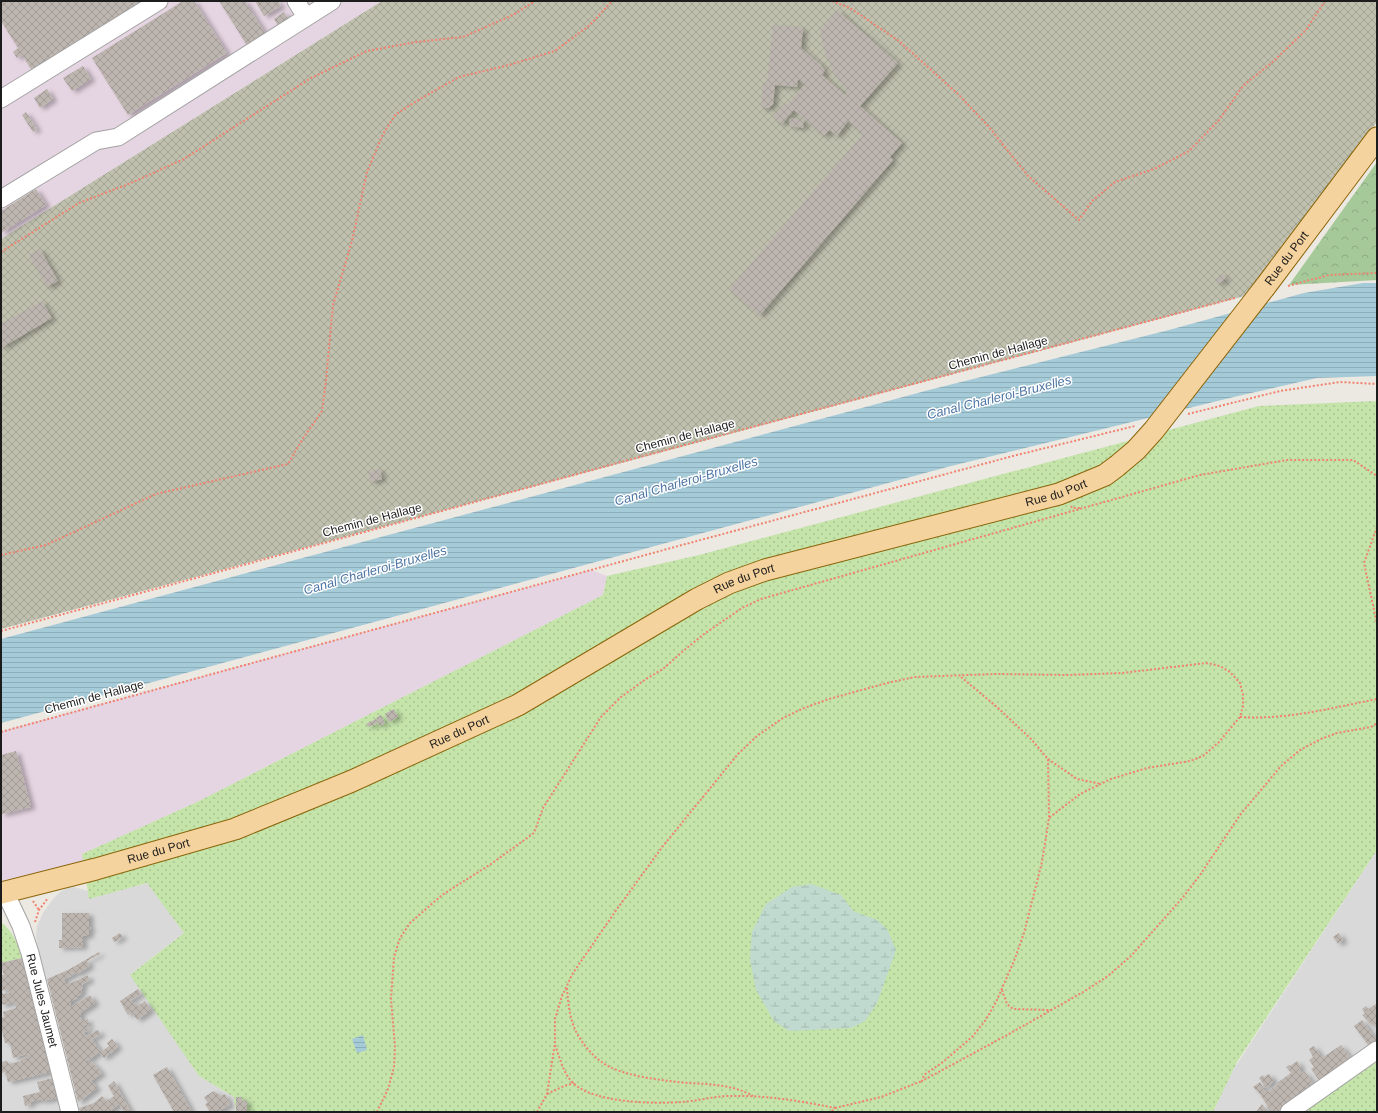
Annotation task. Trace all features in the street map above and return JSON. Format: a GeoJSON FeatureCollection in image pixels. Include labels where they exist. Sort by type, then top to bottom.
{"type":"FeatureCollection","features":[{"type":"Feature","properties":{"kind":"main road","name":"Rue du Port"},"geometry":{"type":"LineString","coordinates":[[3,892],[47,889],[235,829],[352,781],[518,705],[697,599],[730,583],[765,570],[1060,494],[1105,475],[1136,450],[1154,430],[1274,287],[1377,138]]}},
{"type":"Feature","properties":{"kind":"street"},"geometry":{"type":"LineString","coordinates":[[1,99],[159,1]]}},
{"type":"Feature","properties":{"kind":"street"},"geometry":{"type":"LineString","coordinates":[[296,1],[306,18]]}},
{"type":"Feature","properties":{"kind":"street"},"geometry":{"type":"LineString","coordinates":[[1,199],[96,141],[118,137],[332,1]]}},
{"type":"Feature","properties":{"kind":"street","name":"Rue Jules Jaumet"},"geometry":{"type":"LineString","coordinates":[[3,892],[21,926],[30,953],[70,1112]]}},
{"type":"Feature","properties":{"kind":"street"},"geometry":{"type":"LineString","coordinates":[[1289,1112],[1377,1050]]}},
{"type":"Feature","properties":{"kind":"path"},"geometry":{"type":"LineString","coordinates":[[1,252],[79,203],[131,183],[184,159],[311,78],[367,51],[416,42],[463,37],[512,15],[535,1]]}},
{"type":"Feature","properties":{"kind":"path"},"geometry":{"type":"LineString","coordinates":[[1,555],[46,545],[156,494],[288,464],[322,411],[333,305],[352,241],[367,172],[383,134],[396,114],[420,98],[459,77],[509,65],[555,51],[590,25],[612,1]]}},
{"type":"Feature","properties":{"kind":"path"},"geometry":{"type":"LineString","coordinates":[[832,1],[850,8],[899,41],[959,95],[984,122],[1028,176],[1079,220],[1092,201],[1115,182],[1154,169],[1189,151],[1219,120],[1243,86],[1276,59],[1306,30],[1325,1]]}},
{"type":"Feature","properties":{"kind":"path"},"geometry":{"type":"LineString","coordinates":[[1274,287],[1329,275],[1377,273]]}},
{"type":"Feature","properties":{"kind":"path","name":"Chemin de Hallage"},"geometry":{"type":"LineString","coordinates":[[1,630],[640,457],[1240,297]]}},
{"type":"Feature","properties":{"kind":"path"},"geometry":{"type":"LineString","coordinates":[[1181,415],[1280,391],[1340,382],[1377,384]]}},
{"type":"Feature","properties":{"kind":"path","name":"Chemin de Hallage"},"geometry":{"type":"LineString","coordinates":[[1,732],[690,543],[1006,458],[1135,426]]}},
{"type":"Feature","properties":{"kind":"path"},"geometry":{"type":"LineString","coordinates":[[377,1112],[388,1089],[394,1066],[395,1047],[391,999],[394,957],[400,938],[410,924],[442,895],[491,864],[534,833],[543,808],[601,717],[634,687],[663,669],[704,634],[742,608],[761,599],[1200,475],[1287,460],[1353,460],[1377,476]]}},
{"type":"Feature","properties":{"kind":"path"},"geometry":{"type":"LineString","coordinates":[[1377,527],[1364,563],[1377,624]]}},
{"type":"Feature","properties":{"kind":"path"},"geometry":{"type":"LineString","coordinates":[[538,1112],[546,1094],[555,1043],[555,1019],[562,996],[573,973],[617,909],[664,846],[738,754],[757,736],[783,718],[804,708],[829,699],[915,677],[996,674],[1068,675],[1122,673],[1207,662],[1220,666],[1230,672],[1240,683],[1243,706],[1240,717],[1219,742],[1203,756],[1190,761],[1147,768],[1111,779],[1080,794],[1049,818]]}},
{"type":"Feature","properties":{"kind":"path"},"geometry":{"type":"LineString","coordinates":[[960,676],[997,707],[1031,739],[1048,760],[1077,779],[1102,784]]}},
{"type":"Feature","properties":{"kind":"path"},"geometry":{"type":"LineString","coordinates":[[1240,717],[1256,718],[1304,713],[1377,699]]}},
{"type":"Feature","properties":{"kind":"path"},"geometry":{"type":"LineString","coordinates":[[555,1043],[563,1068],[574,1083],[593,1095],[622,1100],[682,1102],[729,1096],[754,1096],[835,1108],[881,1097],[922,1081],[1052,1010],[1108,976],[1131,956],[1184,896],[1200,875],[1240,815],[1281,766],[1300,750],[1321,739],[1337,733],[1371,727],[1377,723]]}},
{"type":"Feature","properties":{"kind":"path"},"geometry":{"type":"LineString","coordinates":[[922,1081],[924,1075],[943,1062],[972,1038],[985,1021],[1002,990],[1024,933],[1041,868],[1049,818],[1048,760]]}},
{"type":"Feature","properties":{"kind":"path"},"geometry":{"type":"LineString","coordinates":[[34,927],[47,889]]}},
{"type":"Feature","properties":{"kind":"path"},"geometry":{"type":"LineString","coordinates":[[566,987],[570,1016],[575,1028],[582,1040],[600,1060],[611,1067],[652,1079],[712,1084],[735,1088],[754,1096]]}},
{"type":"Feature","properties":{"kind":"path"},"geometry":{"type":"LineString","coordinates":[[1002,990],[1007,1004],[1013,1009],[1052,1010]]}},
{"type":"Feature","properties":{"kind":"path"},"geometry":{"type":"LineString","coordinates":[[546,1094],[574,1083]]}},
{"type":"Feature","properties":{"kind":"path"},"geometry":{"type":"LineString","coordinates":[[830,1112],[835,1108]]}},
{"type":"Feature","properties":{"kind":"shaded area"},"geometry":{"type":"Polygon","coordinates":[[[1,1],[382,1],[1,239],[1,1]]]}},
{"type":"Feature","properties":{"kind":"shaded area"},"geometry":{"type":"Polygon","coordinates":[[[382,1],[1377,1],[1377,122],[1248,295],[1,629],[1,239],[382,1]]]}},
{"type":"Feature","properties":{"kind":"shaded area"},"geometry":{"type":"Polygon","coordinates":[[[591,570],[607,576],[603,595],[197,802],[82,854],[84,866],[1,887],[1,731],[591,570]]]}},
{"type":"Feature","properties":{"kind":"shaded area"},"geometry":{"type":"Polygon","coordinates":[[[1377,850],[1377,1049],[1285,1112],[1213,1112],[1233,1070],[1377,850]]]}},
{"type":"Feature","properties":{"kind":"shaded area"},"geometry":{"type":"Polygon","coordinates":[[[148,883],[184,933],[136,970],[171,1034],[199,1076],[234,1097],[236,1112],[80,1112],[39,954],[36,937],[37,926],[43,913],[53,899],[60,892],[68,888],[74,887],[88,891],[89,898],[148,883]]]}},
{"type":"Feature","properties":{"kind":"shaded area"},"geometry":{"type":"Polygon","coordinates":[[[22,958],[61,1112],[1,1112],[1,963],[22,958]]]}},
{"type":"Feature","properties":{"kind":"green space"},"geometry":{"type":"Polygon","coordinates":[[[1377,162],[1377,280],[1289,285],[1377,162]]]}},
{"type":"Feature","properties":{"kind":"green space"},"geometry":{"type":"Polygon","coordinates":[[[1377,401],[1377,850],[1237,1062],[1213,1112],[236,1112],[234,1097],[199,1076],[130,975],[184,933],[147,883],[89,899],[82,854],[197,802],[603,595],[607,576],[699,555],[1259,406],[1377,401]]]}},
{"type":"Feature","properties":{"kind":"green space"},"geometry":{"type":"Polygon","coordinates":[[[811,884],[841,895],[853,911],[877,920],[887,929],[896,950],[877,1003],[865,1021],[851,1028],[789,1031],[774,1021],[756,990],[750,960],[752,932],[766,904],[792,887],[811,884]]]}},
{"type":"Feature","properties":{"kind":"green space"},"geometry":{"type":"Polygon","coordinates":[[[1,922],[14,938],[19,947],[22,958],[1,963],[1,922]]]}},
{"type":"Feature","properties":{"kind":"green space"},"geometry":{"type":"Polygon","coordinates":[[[1377,1062],[1377,1112],[1303,1112],[1377,1062]]]}},
{"type":"Feature","properties":{"kind":"water","name":"Canal Charleroi-Bruxelles"},"geometry":{"type":"Polygon","coordinates":[[[1363,283],[1377,283],[1377,376],[1317,378],[951,466],[1,723],[1,639],[929,390],[1169,330],[1304,293],[1363,283]]]}},
{"type":"Feature","properties":{"kind":"water"},"geometry":{"type":"Polygon","coordinates":[[[363,1035],[367,1050],[357,1053],[352,1039],[363,1035]]]}},
{"type":"Feature","properties":{"kind":"building"},"geometry":{"type":"Polygon","coordinates":[[[1,1],[141,1],[143,3],[33,72],[22,55],[17,58],[13,52],[18,48],[1,21],[1,1]]]}},
{"type":"Feature","properties":{"kind":"building"},"geometry":{"type":"Polygon","coordinates":[[[183,1],[194,1],[227,53],[128,115],[92,58],[183,1]]]}},
{"type":"Feature","properties":{"kind":"building"},"geometry":{"type":"Polygon","coordinates":[[[219,1],[245,1],[266,35],[248,47],[219,1]]]}},
{"type":"Feature","properties":{"kind":"building"},"geometry":{"type":"Polygon","coordinates":[[[255,1],[278,1],[281,6],[264,16],[255,1]]]}},
{"type":"Feature","properties":{"kind":"building"},"geometry":{"type":"Polygon","coordinates":[[[837,10],[898,63],[860,106],[902,143],[890,157],[893,160],[760,315],[729,289],[863,134],[848,121],[837,136],[830,130],[824,136],[794,110],[782,124],[773,117],[786,103],[788,104],[805,85],[798,79],[797,87],[775,85],[773,104],[769,108],[761,108],[763,83],[767,83],[773,25],[803,28],[801,48],[821,65],[825,71],[822,75],[845,95],[848,92],[835,75],[826,55],[820,31],[837,10]]]}},
{"type":"Feature","properties":{"kind":"building"},"geometry":{"type":"Polygon","coordinates":[[[284,12],[289,20],[279,27],[274,19],[284,12]]]}},
{"type":"Feature","properties":{"kind":"building"},"geometry":{"type":"Polygon","coordinates":[[[83,66],[91,79],[72,91],[63,78],[83,66]]]}},
{"type":"Feature","properties":{"kind":"building"},"geometry":{"type":"Polygon","coordinates":[[[47,89],[53,99],[40,108],[34,98],[47,89]]]}},
{"type":"Feature","properties":{"kind":"building"},"geometry":{"type":"Polygon","coordinates":[[[26,112],[37,129],[33,132],[22,115],[26,112]]]}},
{"type":"Feature","properties":{"kind":"building"},"geometry":{"type":"Polygon","coordinates":[[[790,118],[804,120],[803,128],[789,126],[790,118]]]}},
{"type":"Feature","properties":{"kind":"building"},"geometry":{"type":"Polygon","coordinates":[[[36,189],[46,205],[1,233],[1,211],[36,189]]]}},
{"type":"Feature","properties":{"kind":"building"},"geometry":{"type":"Polygon","coordinates":[[[40,249],[58,281],[47,287],[29,255],[40,249]]]}},
{"type":"Feature","properties":{"kind":"building"},"geometry":{"type":"Polygon","coordinates":[[[1222,274],[1226,278],[1219,284],[1215,280],[1222,274]]]}},
{"type":"Feature","properties":{"kind":"building"},"geometry":{"type":"Polygon","coordinates":[[[42,301],[52,318],[1,348],[1,324],[42,301]]]}},
{"type":"Feature","properties":{"kind":"building"},"geometry":{"type":"Polygon","coordinates":[[[380,469],[382,479],[371,482],[368,472],[380,469]]]}},
{"type":"Feature","properties":{"kind":"building"},"geometry":{"type":"Polygon","coordinates":[[[394,709],[398,717],[389,722],[385,714],[394,709]]]}},
{"type":"Feature","properties":{"kind":"building"},"geometry":{"type":"Polygon","coordinates":[[[381,715],[385,723],[380,726],[376,718],[381,715]]]}},
{"type":"Feature","properties":{"kind":"building"},"geometry":{"type":"Polygon","coordinates":[[[376,719],[378,723],[368,727],[366,724],[376,719]]]}},
{"type":"Feature","properties":{"kind":"building"},"geometry":{"type":"Polygon","coordinates":[[[16,751],[31,807],[2,814],[1,755],[16,751]]]}},
{"type":"Feature","properties":{"kind":"building"},"geometry":{"type":"Polygon","coordinates":[[[62,913],[89,913],[89,927],[91,927],[91,930],[89,930],[89,936],[83,936],[83,939],[78,939],[83,940],[83,947],[59,948],[59,940],[62,940],[62,913]]]}},
{"type":"Feature","properties":{"kind":"building"},"geometry":{"type":"Polygon","coordinates":[[[120,933],[123,937],[114,942],[112,938],[120,933]]]}},
{"type":"Feature","properties":{"kind":"building"},"geometry":{"type":"Polygon","coordinates":[[[1339,933],[1343,940],[1338,944],[1333,937],[1339,933]]]}},
{"type":"Feature","properties":{"kind":"building"},"geometry":{"type":"Polygon","coordinates":[[[99,952],[100,954],[87,961],[90,966],[77,974],[76,972],[64,979],[66,985],[87,975],[90,980],[82,984],[82,994],[77,996],[78,998],[71,1001],[71,1007],[90,995],[95,1003],[80,1013],[82,1021],[88,1019],[89,1024],[83,1026],[84,1029],[89,1026],[90,1030],[78,1037],[89,1035],[98,1030],[101,1034],[92,1039],[101,1052],[109,1046],[107,1043],[112,1039],[118,1047],[104,1058],[99,1052],[88,1061],[85,1061],[86,1064],[91,1061],[102,1073],[91,1081],[97,1088],[78,1102],[47,979],[68,970],[99,952]]]}},
{"type":"Feature","properties":{"kind":"building"},"geometry":{"type":"Polygon","coordinates":[[[22,958],[51,1072],[8,1082],[5,1072],[1,1073],[1,1062],[7,1061],[9,1064],[21,1061],[21,1059],[28,1057],[27,1054],[13,1058],[10,1043],[5,1043],[1,1027],[1,1018],[4,1017],[3,1012],[16,1008],[14,1002],[1,1005],[1,993],[9,993],[8,989],[1,991],[1,975],[4,975],[1,969],[1,963],[22,958]]]}},
{"type":"Feature","properties":{"kind":"building"},"geometry":{"type":"Polygon","coordinates":[[[138,989],[141,994],[131,1000],[133,1004],[135,1002],[138,1006],[145,1001],[151,1010],[137,1020],[132,1012],[128,1015],[120,1001],[138,989]]]}},
{"type":"Feature","properties":{"kind":"building"},"geometry":{"type":"Polygon","coordinates":[[[1376,1004],[1377,1023],[1373,1026],[1362,1015],[1365,1013],[1362,1009],[1366,1006],[1368,1009],[1376,1004]]]}},
{"type":"Feature","properties":{"kind":"building"},"geometry":{"type":"Polygon","coordinates":[[[1362,1020],[1377,1041],[1377,1045],[1371,1049],[1354,1026],[1362,1020]]]}},
{"type":"Feature","properties":{"kind":"building"},"geometry":{"type":"Polygon","coordinates":[[[1341,1045],[1353,1061],[1321,1083],[1311,1069],[1314,1067],[1309,1060],[1313,1057],[1309,1049],[1314,1046],[1322,1058],[1341,1045]]]}},
{"type":"Feature","properties":{"kind":"building"},"geometry":{"type":"Polygon","coordinates":[[[1297,1061],[1301,1067],[1299,1068],[1302,1074],[1305,1072],[1316,1087],[1279,1112],[1271,1112],[1260,1094],[1253,1087],[1260,1082],[1264,1091],[1266,1090],[1268,1092],[1278,1084],[1277,1083],[1291,1073],[1286,1067],[1297,1061]]]}},
{"type":"Feature","properties":{"kind":"building"},"geometry":{"type":"Polygon","coordinates":[[[167,1067],[191,1110],[187,1112],[174,1112],[153,1075],[167,1067]]]}},
{"type":"Feature","properties":{"kind":"building"},"geometry":{"type":"Polygon","coordinates":[[[1269,1074],[1274,1081],[1266,1088],[1259,1078],[1263,1075],[1264,1077],[1269,1074]]]}},
{"type":"Feature","properties":{"kind":"building"},"geometry":{"type":"Polygon","coordinates":[[[53,1078],[58,1098],[42,1101],[42,1099],[30,1102],[31,1104],[25,1106],[23,1096],[40,1092],[37,1082],[53,1078]]]}},
{"type":"Feature","properties":{"kind":"building"},"geometry":{"type":"Polygon","coordinates":[[[114,1081],[131,1112],[124,1112],[119,1104],[109,1112],[80,1112],[79,1108],[94,1103],[102,1096],[107,1101],[114,1096],[108,1086],[114,1081]]]}},
{"type":"Feature","properties":{"kind":"building"},"geometry":{"type":"Polygon","coordinates":[[[214,1091],[221,1096],[225,1094],[230,1105],[217,1112],[210,1112],[205,1104],[208,1103],[204,1097],[214,1091]]]}},
{"type":"Feature","properties":{"kind":"building"},"geometry":{"type":"Polygon","coordinates":[[[236,1097],[242,1097],[242,1101],[247,1100],[247,1112],[236,1112],[236,1097]]]}},
{"type":"Feature","properties":{"kind":"building"},"geometry":{"type":"Polygon","coordinates":[[[1262,1104],[1268,1112],[1256,1112],[1262,1104]]]}}]}
